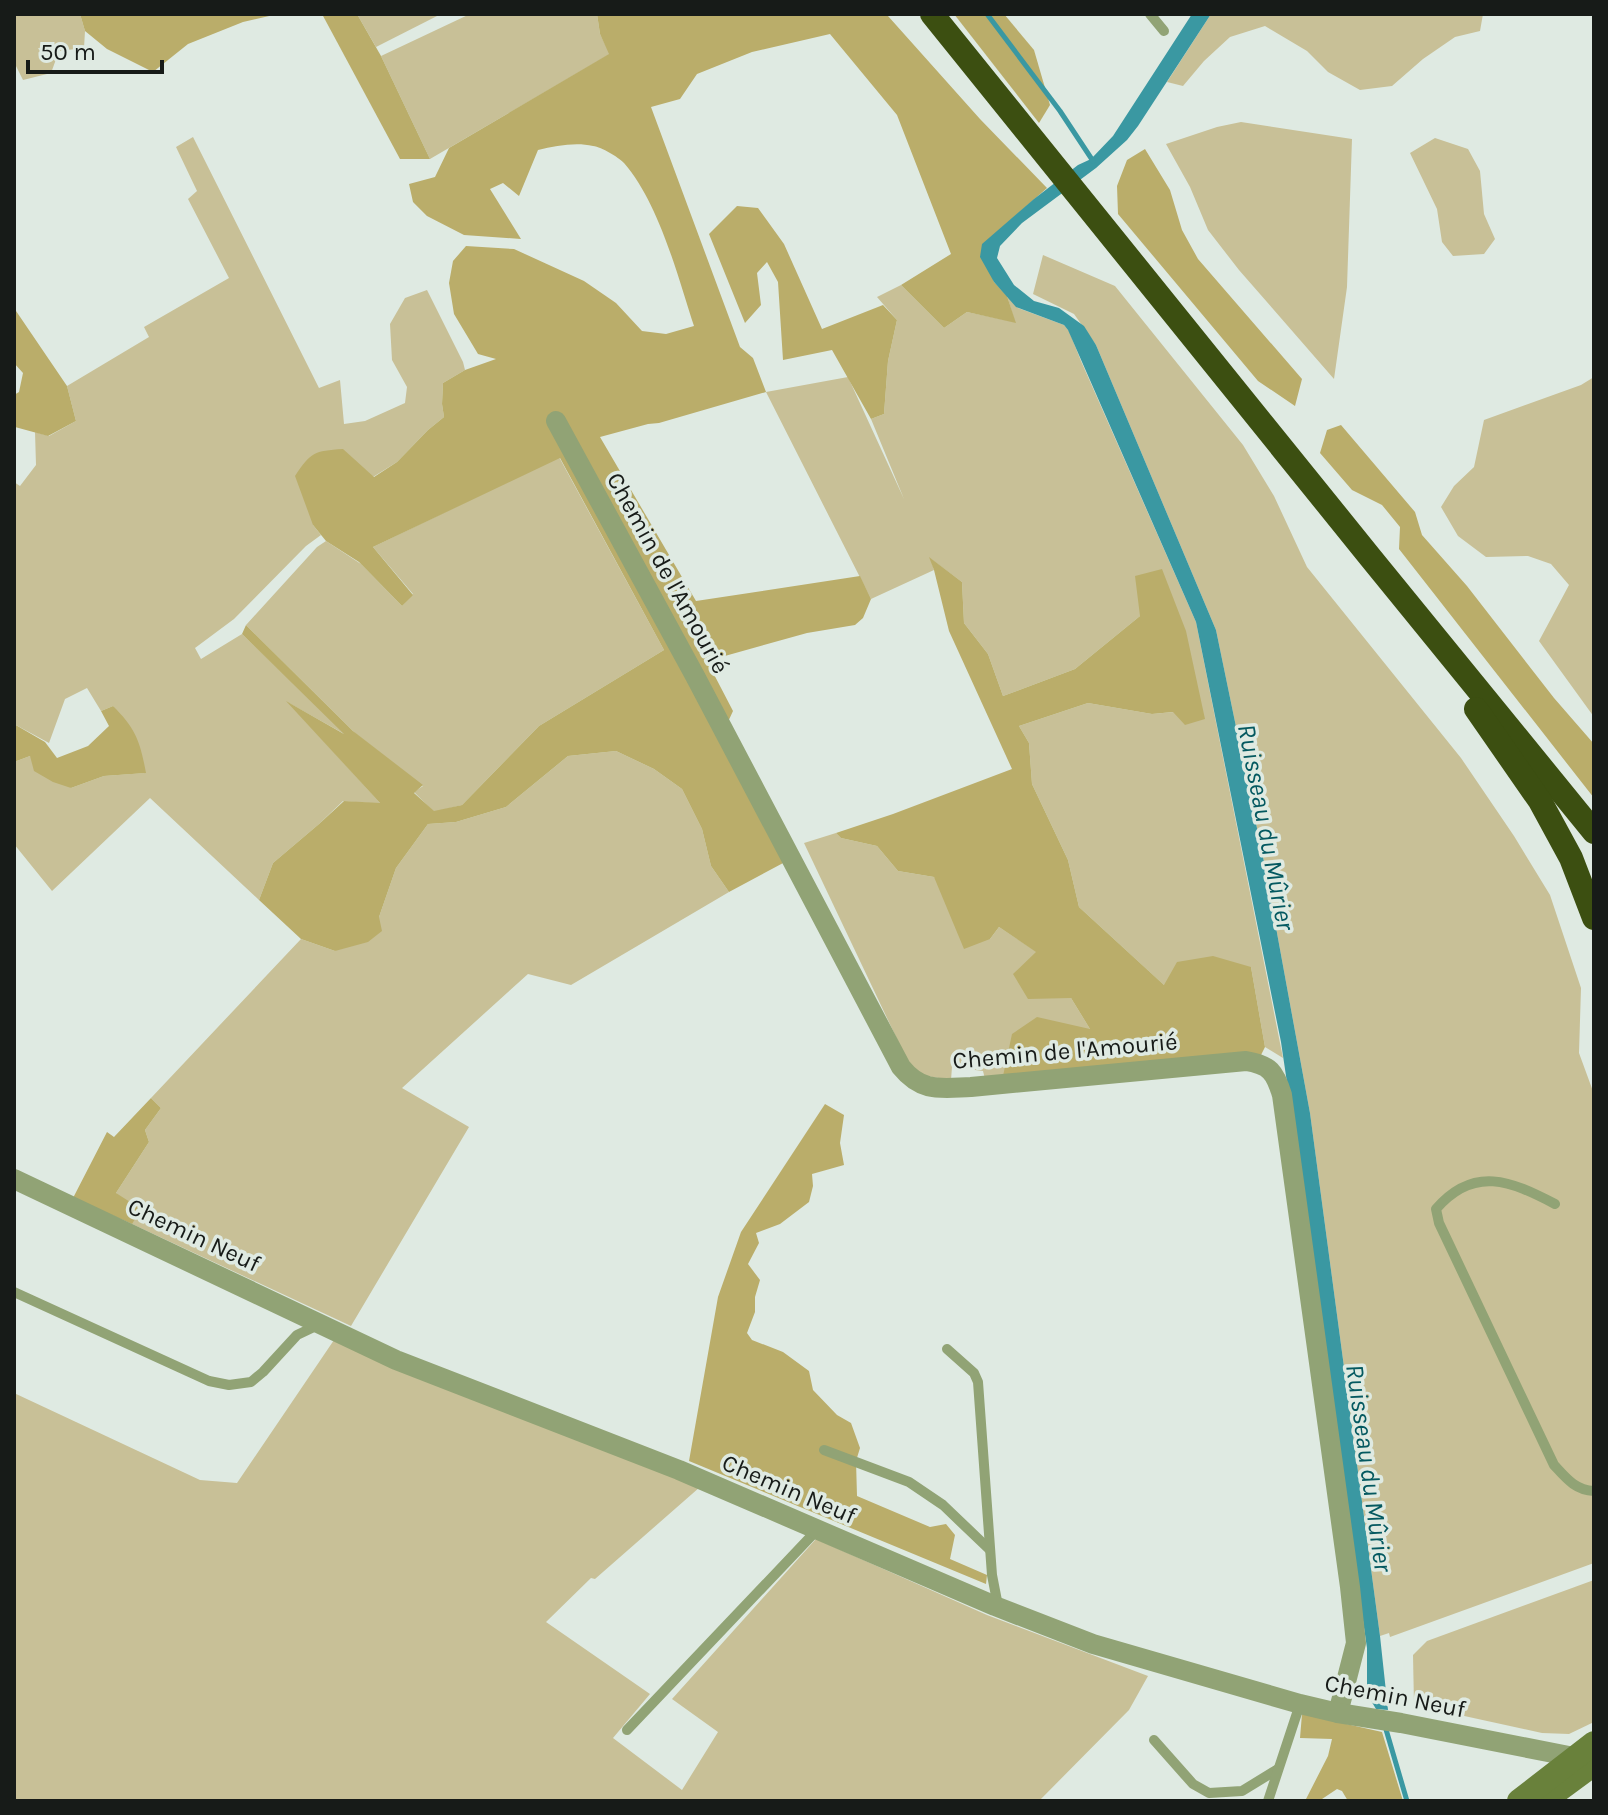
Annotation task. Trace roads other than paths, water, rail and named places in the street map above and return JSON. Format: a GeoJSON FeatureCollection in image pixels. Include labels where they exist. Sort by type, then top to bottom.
{"type":"FeatureCollection","features":[{"type":"Feature","properties":{"kind":"highway"},"geometry":{"type":"LineString","coordinates":[[932,14],[1594,832]]}},
{"type":"Feature","properties":{"kind":"highway"},"geometry":{"type":"LineString","coordinates":[[1370,557],[1540,801],[1571,858],[1594,918]]}},
{"type":"Feature","properties":{"kind":"highway"},"geometry":{"type":"LineString","coordinates":[[1454,658],[1594,819]]}},
{"type":"Feature","properties":{"kind":"main road"},"geometry":{"type":"LineString","coordinates":[[1543,1801],[1587,1761],[1594,1743]]}},
{"type":"Feature","properties":{"kind":"main road"},"geometry":{"type":"LineString","coordinates":[[1519,1801],[1587,1761]]}},
{"type":"Feature","properties":{"kind":"street","name":"Chemin de l'Amourié"},"geometry":{"type":"LineString","coordinates":[[556,421],[910,1079],[934,1088],[971,1087],[1246,1061],[1264,1064],[1277,1078],[1282,1095],[1356,1643],[1338,1713]]}},
{"type":"Feature","properties":{"kind":"street","name":"Chemin Neuf"},"geometry":{"type":"LineString","coordinates":[[14,1179],[396,1360],[679,1470],[1093,1644],[1338,1713],[1587,1761]]}},
{"type":"Feature","properties":{"kind":"lane"},"geometry":{"type":"LineString","coordinates":[[1150,14],[1164,31]]}},
{"type":"Feature","properties":{"kind":"lane"},"geometry":{"type":"LineString","coordinates":[[1555,1204],[1517,1185],[1476,1181],[1443,1201],[1436,1209],[1439,1223],[1554,1465],[1571,1483],[1594,1491]]}},
{"type":"Feature","properties":{"kind":"lane"},"geometry":{"type":"LineString","coordinates":[[14,1292],[209,1381],[229,1385],[251,1382],[297,1335],[320,1324]]}},
{"type":"Feature","properties":{"kind":"lane"},"geometry":{"type":"LineString","coordinates":[[947,1349],[974,1373],[978,1382],[992,1575],[998,1606]]}},
{"type":"Feature","properties":{"kind":"lane"},"geometry":{"type":"LineString","coordinates":[[824,1450],[909,1482],[943,1505],[990,1550]]}},
{"type":"Feature","properties":{"kind":"lane"},"geometry":{"type":"LineString","coordinates":[[627,1730],[817,1530]]}},
{"type":"Feature","properties":{"kind":"lane"},"geometry":{"type":"LineString","coordinates":[[1268,1801],[1300,1704]]}},
{"type":"Feature","properties":{"kind":"lane"},"geometry":{"type":"LineString","coordinates":[[1154,1740],[1193,1784],[1209,1793],[1242,1791],[1278,1769]]}},
{"type":"Feature","properties":{"kind":"water"},"geometry":{"type":"Polygon","coordinates":[[[1192,14],[1211,14],[1127,140],[1096,168],[1022,223],[1000,246],[997,258],[1014,285],[1034,301],[1059,308],[1084,326],[1096,345],[1216,630],[1264,862],[1310,1113],[1388,1710],[1376,1709],[1367,1694],[1367,1648],[1281,1042],[1196,622],[1068,330],[1064,325],[1016,307],[994,282],[980,257],[982,244],[1034,199],[1078,165],[1091,159],[1113,136],[1192,14]]]}},
{"type":"Feature","properties":{"kind":"waterway","name":"Ruisseau du Mûrier"},"geometry":{"type":"LineString","coordinates":[[987,14],[1060,111],[1093,161]]}},
{"type":"Feature","properties":{"kind":"waterway","name":"Ruisseau du Mûrier"},"geometry":{"type":"LineString","coordinates":[[1385,1726],[1407,1801]]}}]}
